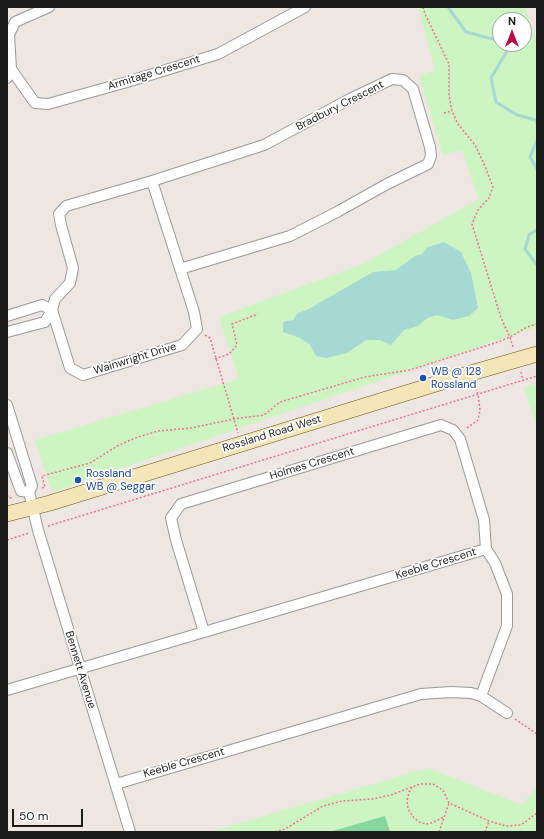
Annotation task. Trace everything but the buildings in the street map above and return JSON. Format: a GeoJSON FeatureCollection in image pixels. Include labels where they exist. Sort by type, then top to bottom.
{"type":"FeatureCollection","features":[{"type":"Feature","properties":{"kind":"main road","name":"Rossland Road West"},"geometry":{"type":"LineString","coordinates":[[7,514],[57,501],[537,354]]}},
{"type":"Feature","properties":{"kind":"street","name":"Armitage Crescent"},"geometry":{"type":"LineString","coordinates":[[49,7],[16,22],[9,35],[8,72],[36,104],[48,104],[218,54],[305,7]]}},
{"type":"Feature","properties":{"kind":"street","name":"Bradbury Crescent"},"geometry":{"type":"LineString","coordinates":[[7,332],[45,322],[56,299],[70,283],[73,268],[61,225],[60,214],[66,206],[152,181],[264,145],[350,99],[392,80],[403,80],[413,89],[430,147],[431,156],[428,164],[387,184],[290,236],[180,269]]}},
{"type":"Feature","properties":{"kind":"street"},"geometry":{"type":"LineString","coordinates":[[152,181],[194,312],[197,330]]}},
{"type":"Feature","properties":{"kind":"street"},"geometry":{"type":"LineString","coordinates":[[7,316],[42,306],[52,310]]}},
{"type":"Feature","properties":{"kind":"street","name":"Wainwright Drive"},"geometry":{"type":"LineString","coordinates":[[52,310],[70,368],[82,375],[182,345],[197,330]]}},
{"type":"Feature","properties":{"kind":"street"},"geometry":{"type":"LineString","coordinates":[[7,406],[32,486],[28,492],[21,491],[7,453]]}},
{"type":"Feature","properties":{"kind":"street","name":"Holmes Crescent"},"geometry":{"type":"LineString","coordinates":[[204,632],[176,540],[171,518],[181,504],[441,425],[453,430],[460,439],[484,520],[486,549]]}},
{"type":"Feature","properties":{"kind":"street","name":"Bennett Avenue"},"geometry":{"type":"LineString","coordinates":[[28,492],[38,530],[130,832]]}},
{"type":"Feature","properties":{"kind":"street","name":"Keeble Crescent"},"geometry":{"type":"LineString","coordinates":[[7,690],[486,549],[496,562],[507,594],[507,626],[481,696],[471,693],[452,692],[421,694],[116,784]]}},
{"type":"Feature","properties":{"kind":"street"},"geometry":{"type":"LineString","coordinates":[[481,696],[508,713]]}},
{"type":"Feature","properties":{"kind":"path"},"geometry":{"type":"LineString","coordinates":[[423,7],[449,64],[449,96],[452,111],[458,124],[475,145],[493,187],[489,198],[478,210],[472,224],[501,318],[510,337],[523,380]]}},
{"type":"Feature","properties":{"kind":"path"},"geometry":{"type":"LineString","coordinates":[[444,113],[452,111]]}},
{"type":"Feature","properties":{"kind":"path"},"geometry":{"type":"LineString","coordinates":[[215,358],[228,354],[237,345],[232,324],[258,314]]}},
{"type":"Feature","properties":{"kind":"path"},"geometry":{"type":"LineString","coordinates":[[7,495],[10,498],[45,487],[42,476],[90,463],[119,445],[138,437],[158,431],[191,428],[234,419],[264,415],[280,402],[365,377],[410,370],[510,337],[527,327],[537,324]]}},
{"type":"Feature","properties":{"kind":"path"},"geometry":{"type":"LineString","coordinates":[[197,330],[210,338],[241,444]]}},
{"type":"Feature","properties":{"kind":"path"},"geometry":{"type":"LineString","coordinates":[[467,428],[478,420],[480,410],[478,394],[471,373]]}},
{"type":"Feature","properties":{"kind":"path"},"geometry":{"type":"LineString","coordinates":[[7,540],[537,376]]}},
{"type":"Feature","properties":{"kind":"path"},"geometry":{"type":"LineString","coordinates":[[508,713],[537,734]]}},
{"type":"Feature","properties":{"kind":"path"},"geometry":{"type":"LineString","coordinates":[[264,832],[274,832],[285,829],[323,806],[342,801],[374,799],[391,795],[420,784],[433,784],[443,790],[449,803],[489,821],[506,826],[521,825],[537,813]]}},
{"type":"Feature","properties":{"kind":"path"},"geometry":{"type":"LineString","coordinates":[[412,787],[409,792],[408,809],[414,818],[421,823],[429,824],[444,817]]}},
{"type":"Feature","properties":{"kind":"path"},"geometry":{"type":"LineString","coordinates":[[439,832],[449,803]]}},
{"type":"Feature","properties":{"kind":"path"},"geometry":{"type":"LineString","coordinates":[[484,832],[489,821]]}},
{"type":"Feature","properties":{"kind":"green space"},"geometry":{"type":"Polygon","coordinates":[[[418,7],[525,7],[527,12],[492,12],[492,52],[532,52],[532,28],[537,43],[537,327],[52,492],[35,440],[239,379],[219,317],[363,264],[479,199],[462,150],[443,155],[419,76],[435,70],[418,7]]]}},
{"type":"Feature","properties":{"kind":"green space"},"geometry":{"type":"Polygon","coordinates":[[[537,384],[537,428],[524,387],[537,384]]]}},
{"type":"Feature","properties":{"kind":"green space"},"geometry":{"type":"Polygon","coordinates":[[[428,768],[522,805],[537,787],[537,832],[209,832],[428,768]]]}},
{"type":"Feature","properties":{"kind":"green space"},"geometry":{"type":"Polygon","coordinates":[[[385,816],[390,832],[329,832],[385,816]]]}},
{"type":"Feature","properties":{"kind":"water"},"geometry":{"type":"Polygon","coordinates":[[[444,242],[461,252],[471,273],[478,308],[469,316],[453,320],[437,315],[427,318],[418,326],[404,330],[391,345],[380,340],[366,340],[347,353],[326,358],[316,356],[310,345],[300,338],[283,332],[283,322],[293,320],[298,313],[307,310],[373,272],[396,270],[415,256],[422,254],[428,247],[444,242]]]}},
{"type":"Feature","properties":{"kind":"waterway"},"geometry":{"type":"LineString","coordinates":[[448,7],[466,32],[492,39]]}},
{"type":"Feature","properties":{"kind":"waterway"},"geometry":{"type":"LineString","coordinates":[[506,52],[491,78],[496,102],[517,115],[536,120],[537,124]]}},
{"type":"Feature","properties":{"kind":"waterway"},"geometry":{"type":"LineString","coordinates":[[537,140],[530,157],[537,169]]}},
{"type":"Feature","properties":{"kind":"waterway"},"geometry":{"type":"LineString","coordinates":[[537,230],[529,235],[525,249],[537,265]]}},
{"type":"Feature","properties":{"kind":"place","name":"WB @ 128 Rossland"},"geometry":{"type":"Point","coordinates":[423,378]}},
{"type":"Feature","properties":{"kind":"place","name":"Rossland WB @ Seggar"},"geometry":{"type":"Point","coordinates":[78,480]}}]}
